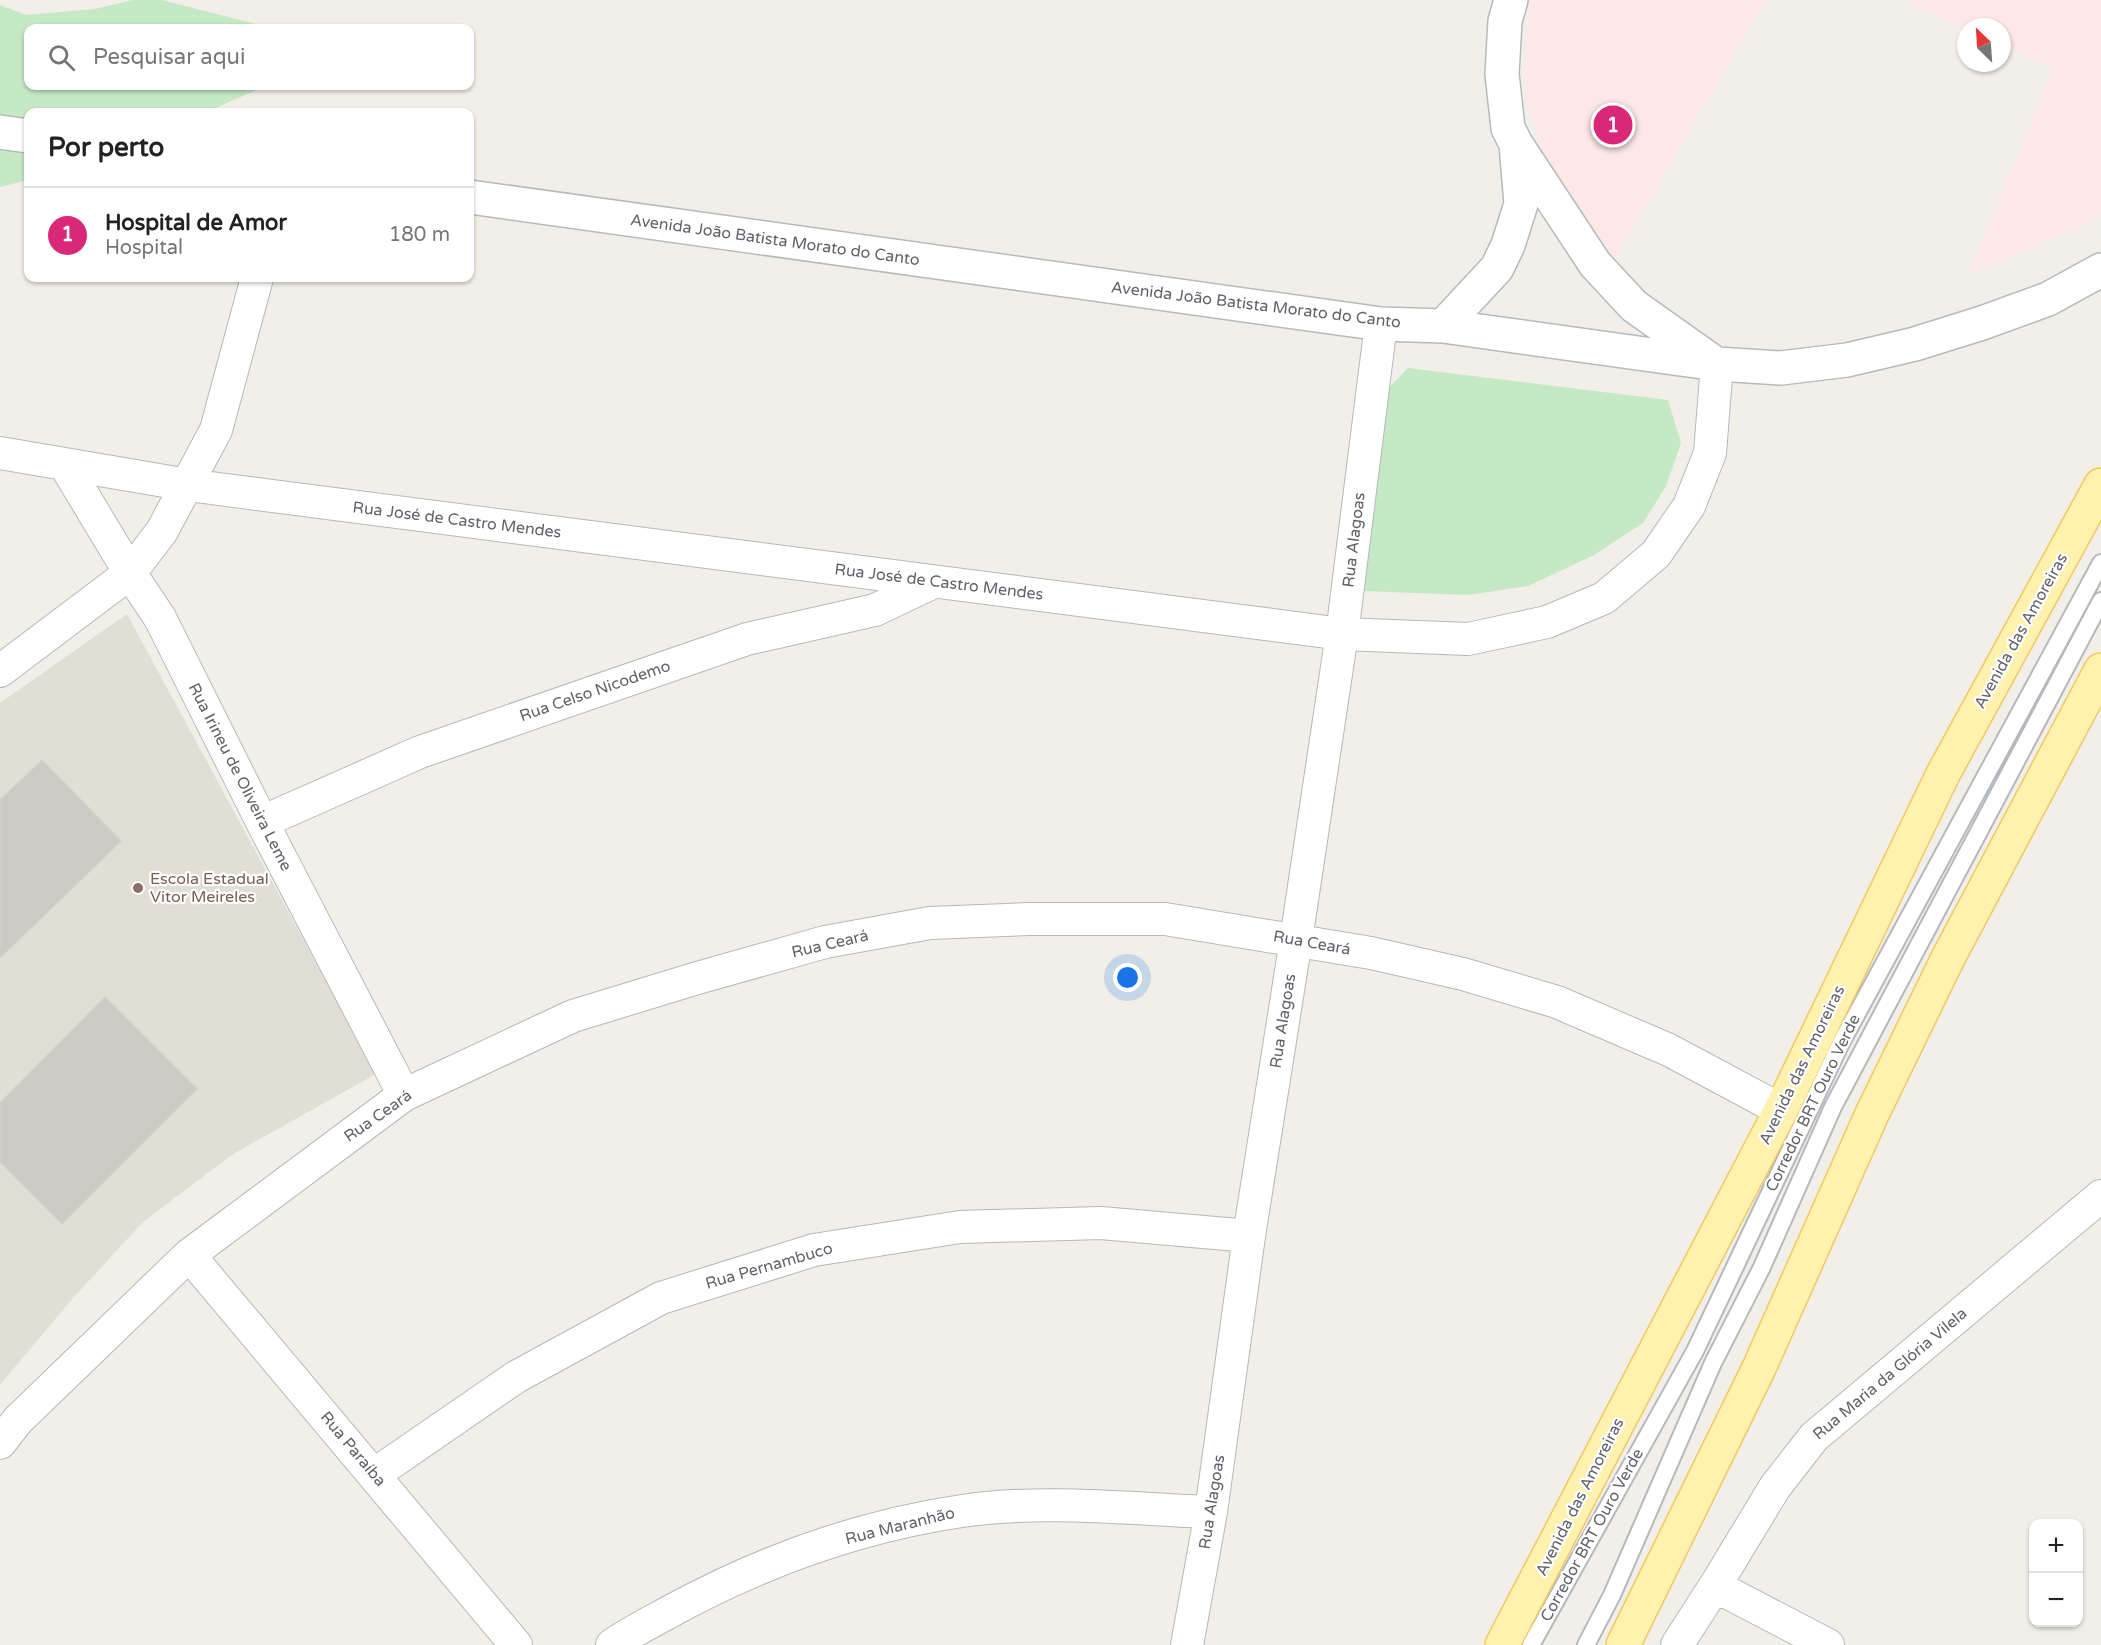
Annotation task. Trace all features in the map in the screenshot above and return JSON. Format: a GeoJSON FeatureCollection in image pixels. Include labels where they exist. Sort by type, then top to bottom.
{"type":"FeatureCollection","features":[{"type":"Feature","properties":{"kind":"main road","name":"Avenida das Amoreiras"},"geometry":{"type":"LineString","coordinates":[[1502,1645],[1781,1110],[1943,774],[2101,485]]}},
{"type":"Feature","properties":{"kind":"main road"},"geometry":{"type":"LineString","coordinates":[[1623,1645],[1760,1368],[1872,1114],[1943,968],[2101,670]]}},
{"type":"Feature","properties":{"kind":"street"},"geometry":{"type":"LineString","coordinates":[[1511,0],[1505,21],[1502,74],[1508,128],[1516,144],[1595,264],[1634,306],[1717,364]]}},
{"type":"Feature","properties":{"kind":"street"},"geometry":{"type":"LineString","coordinates":[[0,132],[24,135]]}},
{"type":"Feature","properties":{"kind":"street"},"geometry":{"type":"LineString","coordinates":[[1443,326],[1497,268],[1508,245],[1521,204],[1516,144]]}},
{"type":"Feature","properties":{"kind":"street","name":"Avenida João Batista Morato do Canto"},"geometry":{"type":"LineString","coordinates":[[474,198],[1381,324],[1443,326],[1717,364],[1781,368],[1847,360],[1916,344],[2048,299],[2101,270]]}},
{"type":"Feature","properties":{"kind":"street"},"geometry":{"type":"LineString","coordinates":[[0,671],[130,573],[162,531],[216,430],[256,282]]}},
{"type":"Feature","properties":{"kind":"street","name":"Rua Alagoas"},"geometry":{"type":"LineString","coordinates":[[1187,1645],[1211,1512],[1250,1236],[1342,634],[1381,324]]}},
{"type":"Feature","properties":{"kind":"street","name":"Rua José de Castro Mendes"},"geometry":{"type":"LineString","coordinates":[[0,453],[188,485],[1342,634],[1468,639],[1547,622],[1604,598],[1656,554],[1689,506],[1710,453],[1717,364]]}},
{"type":"Feature","properties":{"kind":"street","name":"Rua Irineu de Oliveira Leme"},"geometry":{"type":"LineString","coordinates":[[65,465],[159,618],[404,1095]]}},
{"type":"Feature","properties":{"kind":"street","name":"Rua Celso Nicodemo"},"geometry":{"type":"LineString","coordinates":[[262,822],[420,752],[747,639],[875,610],[934,582]]}},
{"type":"Feature","properties":{"kind":"street","name":"Rua Ceará"},"geometry":{"type":"LineString","coordinates":[[6,1424],[189,1255],[404,1095],[573,1016],[825,942],[930,923],[1029,919],[1166,919],[1371,953],[1463,974],[1557,1002],[1670,1050],[1781,1110]]}},
{"type":"Feature","properties":{"kind":"street","name":"Rua Maria da Glória Vilela"},"geometry":{"type":"LineString","coordinates":[[1677,1645],[1775,1487],[1814,1437],[2101,1196]]}},
{"type":"Feature","properties":{"kind":"street","name":"Rua Pernambuco"},"geometry":{"type":"LineString","coordinates":[[375,1474],[516,1377],[661,1298],[814,1250],[960,1227],[1101,1223],[1250,1236]]}},
{"type":"Feature","properties":{"kind":"street","name":"Rua Paraíba"},"geometry":{"type":"LineString","coordinates":[[189,1255],[375,1474],[516,1645]]}},
{"type":"Feature","properties":{"kind":"street","name":"Rua Maranhão"},"geometry":{"type":"LineString","coordinates":[[612,1645],[626,1635],[699,1596],[782,1558],[882,1527],[963,1511],[1040,1506],[1211,1512]]}},
{"type":"Feature","properties":{"kind":"street"},"geometry":{"type":"LineString","coordinates":[[1715,1586],[1828,1645]]}},
{"type":"Feature","properties":{"kind":"lane","name":"Corredor BRT Ouro Verde"},"geometry":{"type":"LineString","coordinates":[[1531,1645],[1695,1351],[1841,1043],[2101,563]]}},
{"type":"Feature","properties":{"kind":"lane","name":"Corredor BRT Ouro Verde"},"geometry":{"type":"LineString","coordinates":[[1586,1645],[1612,1595],[1713,1363],[1766,1257],[1833,1107],[2101,601]]}},
{"type":"Feature","properties":{"kind":"shaded area"},"geometry":{"type":"Polygon","coordinates":[[[1530,0],[1766,0],[1612,264],[1556,185],[1526,100],[1525,62],[1530,0]]]}},
{"type":"Feature","properties":{"kind":"shaded area"},"geometry":{"type":"Polygon","coordinates":[[[1903,0],[2101,0],[2101,215],[2080,227],[1969,274],[2053,68],[2011,49],[2011,18],[1957,18],[1957,25],[1903,0]]]}},
{"type":"Feature","properties":{"kind":"shaded area","name":"Escola Estadual Vitor Meireles"},"geometry":{"type":"Polygon","coordinates":[[[127,614],[376,1074],[233,1154],[143,1222],[73,1298],[0,1385],[0,703],[127,614]]]}},
{"type":"Feature","properties":{"kind":"green space"},"geometry":{"type":"Polygon","coordinates":[[[132,0],[162,0],[256,24],[24,24],[24,90],[256,90],[215,108],[24,108],[24,181],[0,187],[0,5],[26,15],[95,9],[132,0]]]}},
{"type":"Feature","properties":{"kind":"green space"},"geometry":{"type":"Polygon","coordinates":[[[1408,368],[1668,400],[1681,443],[1666,486],[1643,523],[1594,555],[1528,586],[1468,595],[1364,591],[1385,392],[1408,368]]]}},
{"type":"Feature","properties":{"kind":"building"},"geometry":{"type":"Polygon","coordinates":[[[42,760],[121,841],[0,958],[0,800],[42,760]]]}},
{"type":"Feature","properties":{"kind":"building"},"geometry":{"type":"Polygon","coordinates":[[[105,997],[197,1089],[62,1224],[0,1162],[0,1103],[105,997]]]}},
{"type":"Feature","properties":{"kind":"place","name":"Hospital de Amor"},"geometry":{"type":"Point","coordinates":[1613,125]}},
{"type":"Feature","properties":{"kind":"place","name":"Escola Estadual Vitor Meireles"},"geometry":{"type":"Point","coordinates":[138,888]}}]}
